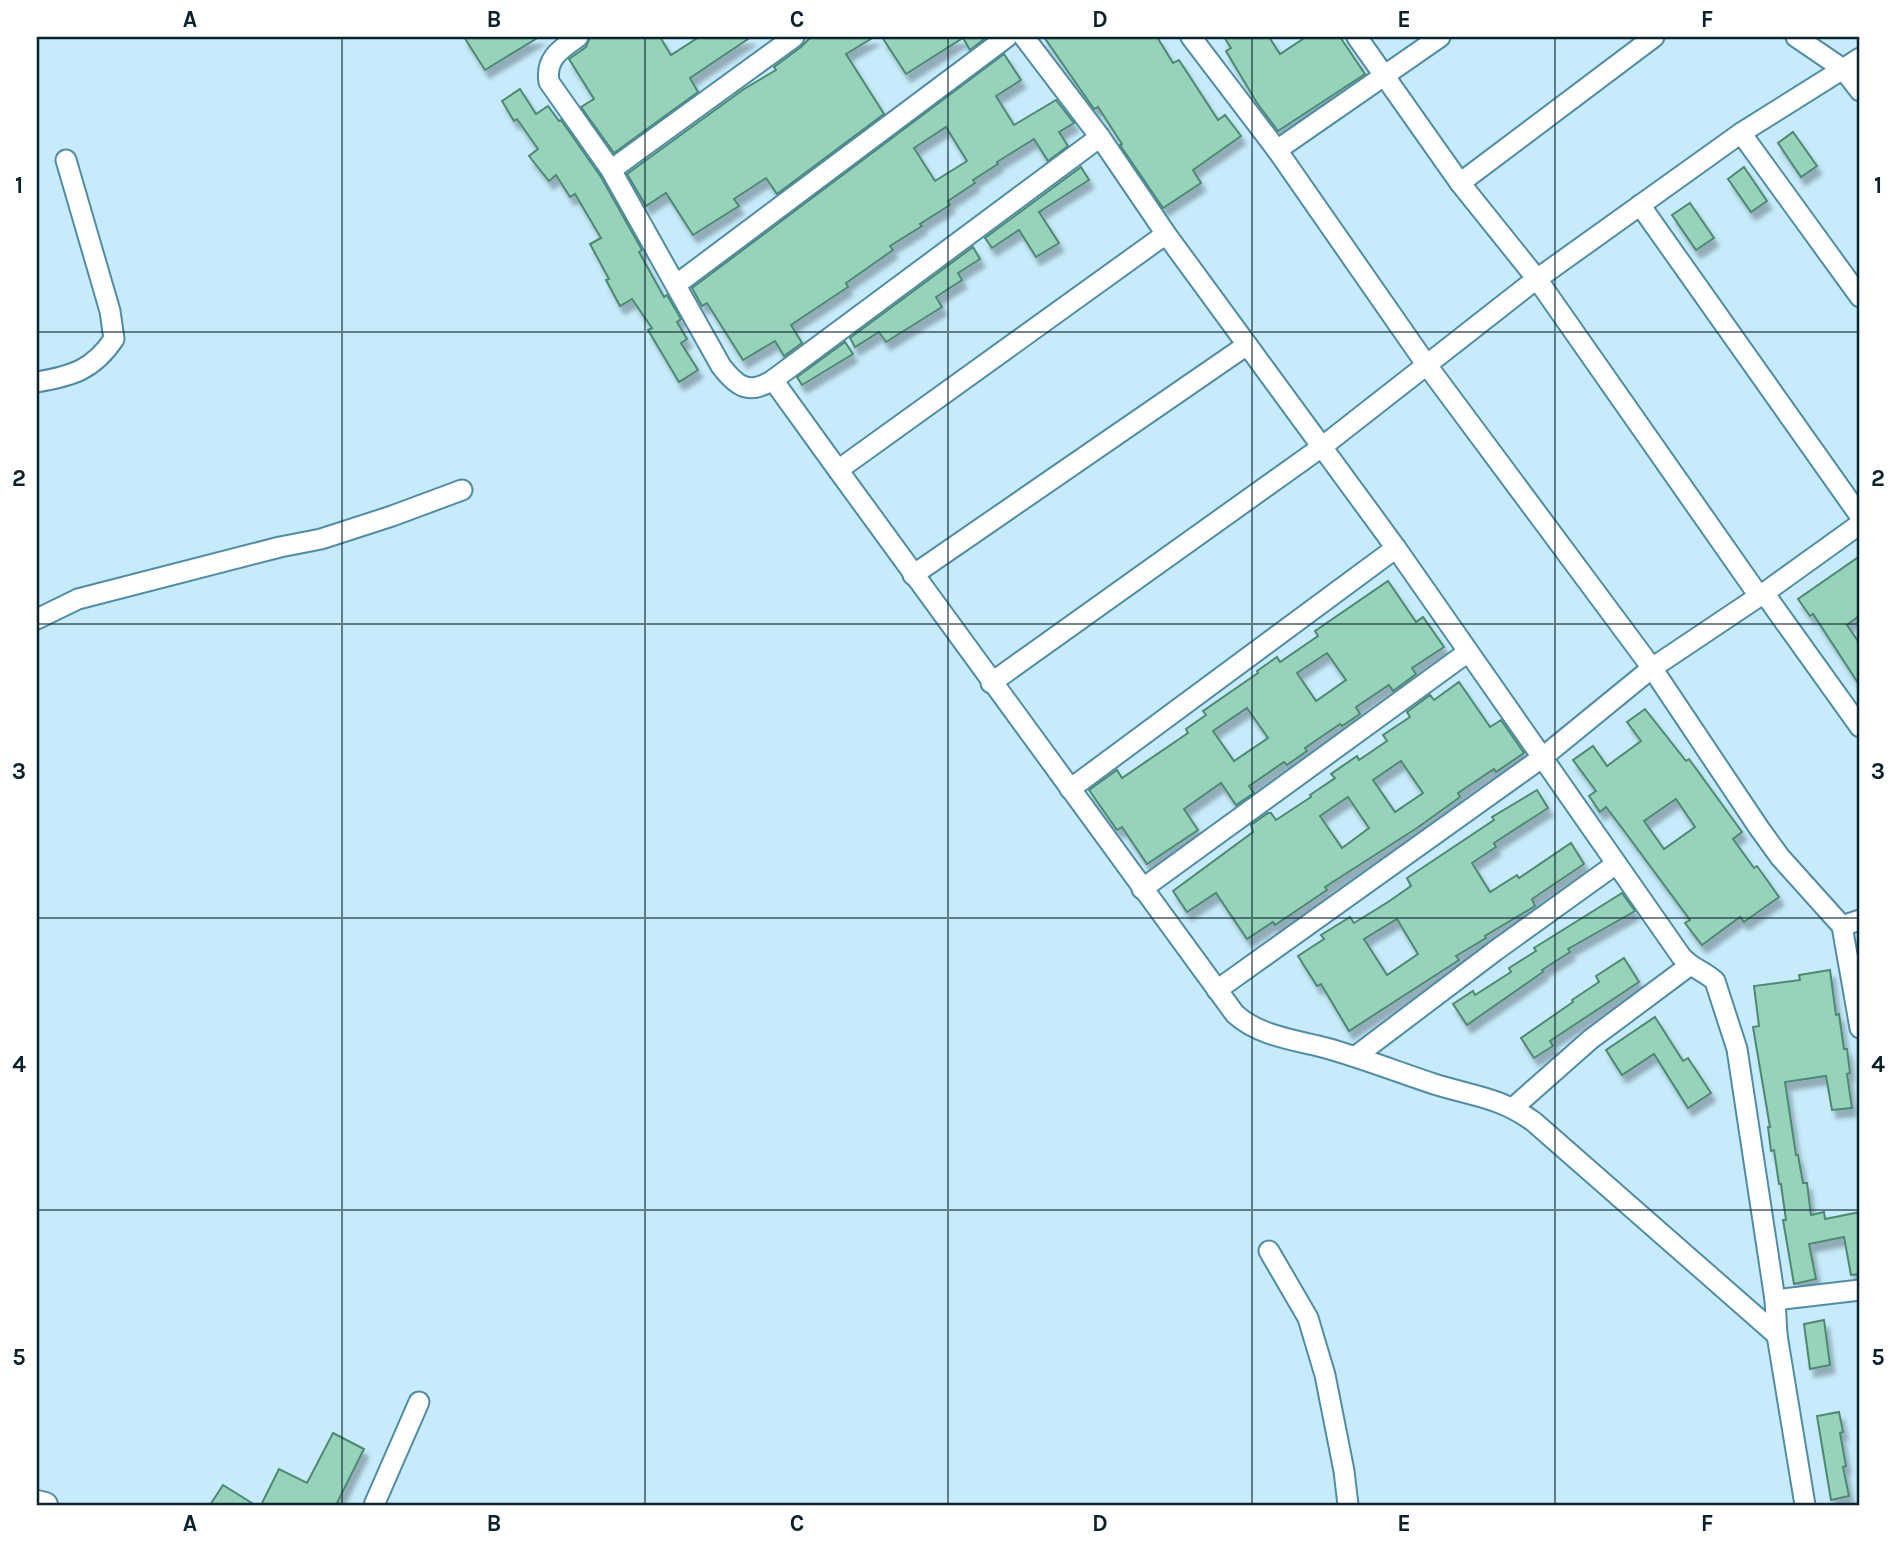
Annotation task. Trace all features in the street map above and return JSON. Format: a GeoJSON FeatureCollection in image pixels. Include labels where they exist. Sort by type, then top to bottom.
{"type":"FeatureCollection","features":[{"type":"Feature","properties":{"kind":"street"},"geometry":{"type":"LineString","coordinates":[[578,37],[552,57],[547,71],[549,82],[611,170],[730,378],[741,386],[753,389],[773,380],[1100,137]]}},
{"type":"Feature","properties":{"kind":"street"},"geometry":{"type":"LineString","coordinates":[[611,170],[794,37]]}},
{"type":"Feature","properties":{"kind":"street"},"geometry":{"type":"LineString","coordinates":[[677,284],[1007,37]]}},
{"type":"Feature","properties":{"kind":"street"},"geometry":{"type":"LineString","coordinates":[[1024,37],[1100,137],[1166,234],[1323,446],[1689,966],[1707,974],[1714,981],[1737,1049],[1775,1300],[1777,1335],[1805,1505]]}},
{"type":"Feature","properties":{"kind":"street"},"geometry":{"type":"LineString","coordinates":[[1191,37],[1277,149],[1426,364],[1652,668],[1759,828],[1788,865],[1851,923],[1860,1028]]}},
{"type":"Feature","properties":{"kind":"street"},"geometry":{"type":"LineString","coordinates":[[1357,37],[1460,183],[1537,279],[1762,595],[1860,727]]}},
{"type":"Feature","properties":{"kind":"street"},"geometry":{"type":"LineString","coordinates":[[1277,149],[1440,37]]}},
{"type":"Feature","properties":{"kind":"street"},"geometry":{"type":"LineString","coordinates":[[1460,183],[1654,37]]}},
{"type":"Feature","properties":{"kind":"street"},"geometry":{"type":"LineString","coordinates":[[1796,37],[1843,69],[1860,90]]}},
{"type":"Feature","properties":{"kind":"street"},"geometry":{"type":"LineString","coordinates":[[991,683],[1323,446],[1537,279],[1741,133],[1860,58]]}},
{"type":"Feature","properties":{"kind":"street"},"geometry":{"type":"LineString","coordinates":[[1741,133],[1860,296]]}},
{"type":"Feature","properties":{"kind":"street"},"geometry":{"type":"LineString","coordinates":[[37,382],[64,377],[87,368],[103,356],[114,339],[110,311],[66,160]]}},
{"type":"Feature","properties":{"kind":"street"},"geometry":{"type":"LineString","coordinates":[[1640,205],[1860,516]]}},
{"type":"Feature","properties":{"kind":"street"},"geometry":{"type":"LineString","coordinates":[[838,470],[1166,234]]}},
{"type":"Feature","properties":{"kind":"street"},"geometry":{"type":"LineString","coordinates":[[913,575],[1247,345]]}},
{"type":"Feature","properties":{"kind":"street"},"geometry":{"type":"LineString","coordinates":[[773,380],[1142,889],[1217,990],[1247,1025],[1356,1056],[1514,1107],[1777,1335]]}},
{"type":"Feature","properties":{"kind":"street"},"geometry":{"type":"LineString","coordinates":[[37,620],[78,599],[321,539],[462,490]]}},
{"type":"Feature","properties":{"kind":"street"},"geometry":{"type":"LineString","coordinates":[[1217,990],[1543,757],[1652,668],[1762,595],[1860,524]]}},
{"type":"Feature","properties":{"kind":"street"},"geometry":{"type":"LineString","coordinates":[[1070,789],[1396,548]]}},
{"type":"Feature","properties":{"kind":"street"},"geometry":{"type":"LineString","coordinates":[[1142,889],[1468,652]]}},
{"type":"Feature","properties":{"kind":"street"},"geometry":{"type":"LineString","coordinates":[[1356,1056],[1616,864]]}},
{"type":"Feature","properties":{"kind":"street"},"geometry":{"type":"LineString","coordinates":[[1514,1107],[1591,1039],[1689,966]]}},
{"type":"Feature","properties":{"kind":"street"},"geometry":{"type":"LineString","coordinates":[[1269,1251],[1308,1318],[1325,1375],[1348,1505]]}},
{"type":"Feature","properties":{"kind":"street"},"geometry":{"type":"LineString","coordinates":[[1775,1300],[1860,1290]]}},
{"type":"Feature","properties":{"kind":"street"},"geometry":{"type":"LineString","coordinates":[[374,1505],[419,1402]]}},
{"type":"Feature","properties":{"kind":"street"},"geometry":{"type":"LineString","coordinates":[[37,1503],[45,1505]]}},
{"type":"Feature","properties":{"kind":"building"},"geometry":{"type":"Polygon","coordinates":[[[464,37],[539,37],[485,70],[464,37]]]}},
{"type":"Feature","properties":{"kind":"building"},"geometry":{"type":"Polygon","coordinates":[[[590,37],[660,37],[671,55],[699,37],[751,37],[690,78],[698,92],[614,153],[581,107],[594,99],[569,59],[586,47],[590,37]]]}},
{"type":"Feature","properties":{"kind":"building"},"geometry":{"type":"Polygon","coordinates":[[[811,37],[874,37],[846,54],[884,114],[777,194],[766,178],[734,199],[739,206],[693,235],[666,193],[646,206],[627,174],[744,89],[776,70],[774,67],[811,37]]]}},
{"type":"Feature","properties":{"kind":"building"},"geometry":{"type":"Polygon","coordinates":[[[882,37],[987,37],[970,50],[963,38],[906,74],[882,37]]]}},
{"type":"Feature","properties":{"kind":"building"},"geometry":{"type":"Polygon","coordinates":[[[1044,37],[1157,37],[1173,63],[1179,60],[1218,120],[1225,115],[1241,136],[1193,170],[1201,183],[1163,208],[1098,107],[1094,109],[1044,37]]]}},
{"type":"Feature","properties":{"kind":"building"},"geometry":{"type":"Polygon","coordinates":[[[1224,37],[1269,37],[1280,54],[1306,37],[1340,37],[1365,74],[1278,131],[1257,103],[1226,51],[1231,48],[1224,37]]]}},
{"type":"Feature","properties":{"kind":"building"},"geometry":{"type":"Polygon","coordinates":[[[1004,54],[1021,80],[996,96],[1014,125],[1056,100],[1074,123],[1059,132],[1068,146],[1048,161],[1034,139],[997,162],[998,164],[973,180],[975,183],[948,201],[950,205],[890,246],[893,250],[846,283],[848,287],[791,325],[802,343],[784,356],[775,341],[743,360],[707,303],[702,306],[692,288],[1004,54]],[[946,127],[914,148],[935,181],[967,161],[946,127]]]}},
{"type":"Feature","properties":{"kind":"building"},"geometry":{"type":"Polygon","coordinates":[[[520,89],[536,114],[548,106],[559,121],[561,120],[601,177],[642,250],[639,252],[664,297],[667,295],[681,319],[677,322],[687,339],[681,343],[698,370],[679,382],[648,330],[652,328],[632,299],[620,306],[590,244],[601,238],[575,194],[570,197],[556,175],[549,181],[529,156],[538,149],[517,119],[514,121],[502,101],[520,89]]]}},
{"type":"Feature","properties":{"kind":"building"},"geometry":{"type":"Polygon","coordinates":[[[1793,132],[1817,166],[1801,177],[1778,143],[1793,132]]]}},
{"type":"Feature","properties":{"kind":"building"},"geometry":{"type":"Polygon","coordinates":[[[1081,167],[1089,180],[1039,212],[1059,243],[1036,257],[1019,230],[992,248],[985,238],[1081,167]]]}},
{"type":"Feature","properties":{"kind":"building"},"geometry":{"type":"Polygon","coordinates":[[[1744,167],[1767,201],[1751,212],[1728,179],[1744,167]]]}},
{"type":"Feature","properties":{"kind":"building"},"geometry":{"type":"Polygon","coordinates":[[[1690,203],[1714,238],[1696,250],[1672,215],[1690,203]]]}},
{"type":"Feature","properties":{"kind":"building"},"geometry":{"type":"Polygon","coordinates":[[[973,247],[980,259],[958,273],[962,280],[936,297],[942,307],[886,342],[879,332],[855,347],[850,338],[973,247]]]}},
{"type":"Feature","properties":{"kind":"building"},"geometry":{"type":"Polygon","coordinates":[[[845,342],[853,354],[802,385],[797,377],[845,342]]]}},
{"type":"Feature","properties":{"kind":"building"},"geometry":{"type":"Polygon","coordinates":[[[1860,556],[1860,615],[1847,625],[1860,644],[1860,686],[1813,614],[1810,616],[1798,599],[1860,556]]]}},
{"type":"Feature","properties":{"kind":"building"},"geometry":{"type":"Polygon","coordinates":[[[1388,581],[1416,622],[1423,617],[1444,647],[1412,668],[1416,674],[1393,691],[1389,685],[1356,707],[1360,714],[1305,748],[1307,751],[1287,765],[1284,762],[1249,786],[1254,793],[1236,805],[1221,783],[1184,809],[1198,830],[1147,864],[1122,827],[1117,830],[1089,790],[1117,770],[1122,778],[1188,733],[1186,729],[1206,715],[1203,711],[1277,657],[1280,662],[1318,636],[1315,631],[1388,581]],[[1327,653],[1297,673],[1316,701],[1346,680],[1327,653]],[[1247,708],[1213,731],[1234,761],[1268,738],[1247,708]]]}},
{"type":"Feature","properties":{"kind":"building"},"geometry":{"type":"Polygon","coordinates":[[[1459,682],[1490,727],[1501,720],[1524,753],[1458,793],[1460,797],[1325,887],[1327,890],[1275,925],[1273,922],[1247,939],[1216,893],[1187,912],[1173,891],[1253,832],[1251,825],[1268,813],[1276,820],[1311,797],[1310,795],[1335,778],[1331,774],[1357,756],[1359,760],[1387,741],[1383,735],[1410,717],[1407,712],[1430,695],[1434,700],[1459,682]],[[1401,761],[1373,780],[1395,812],[1423,793],[1401,761]],[[1348,797],[1320,816],[1342,848],[1369,828],[1348,797]]]}},
{"type":"Feature","properties":{"kind":"building"},"geometry":{"type":"Polygon","coordinates":[[[1645,709],[1686,761],[1689,759],[1742,832],[1733,839],[1779,897],[1744,922],[1740,917],[1702,945],[1685,923],[1690,920],[1606,807],[1600,812],[1589,796],[1596,791],[1573,760],[1593,746],[1607,766],[1641,741],[1627,722],[1645,709]],[[1676,799],[1644,821],[1664,849],[1695,827],[1676,799]]]}},
{"type":"Feature","properties":{"kind":"building"},"geometry":{"type":"Polygon","coordinates":[[[1537,790],[1548,808],[1494,843],[1496,847],[1472,863],[1490,892],[1517,875],[1519,878],[1571,843],[1584,864],[1532,899],[1535,906],[1485,936],[1486,938],[1456,956],[1459,960],[1349,1031],[1321,984],[1317,986],[1298,956],[1324,939],[1321,935],[1350,917],[1354,923],[1411,886],[1407,878],[1494,820],[1492,817],[1537,790]],[[1397,919],[1364,939],[1387,975],[1418,954],[1397,919]]]}},
{"type":"Feature","properties":{"kind":"building"},"geometry":{"type":"Polygon","coordinates":[[[1622,893],[1635,911],[1568,949],[1570,952],[1467,1025],[1453,1004],[1473,991],[1475,995],[1511,972],[1509,968],[1536,951],[1534,948],[1622,893]]]}},
{"type":"Feature","properties":{"kind":"building"},"geometry":{"type":"Polygon","coordinates":[[[1624,958],[1639,982],[1550,1041],[1553,1046],[1534,1058],[1521,1038],[1599,982],[1596,976],[1624,958]]]}},
{"type":"Feature","properties":{"kind":"building"},"geometry":{"type":"Polygon","coordinates":[[[1830,970],[1836,1015],[1839,1014],[1844,1049],[1847,1049],[1850,1073],[1847,1074],[1852,1108],[1832,1110],[1826,1076],[1785,1082],[1796,1155],[1803,1183],[1807,1183],[1811,1215],[1824,1212],[1825,1219],[1860,1212],[1860,1274],[1851,1275],[1844,1237],[1809,1244],[1816,1279],[1794,1284],[1783,1220],[1786,1220],[1781,1184],[1774,1150],[1771,1151],[1770,1127],[1753,1027],[1759,1026],[1754,986],[1800,980],[1799,975],[1830,970]]]}},
{"type":"Feature","properties":{"kind":"building"},"geometry":{"type":"Polygon","coordinates":[[[1655,1017],[1683,1061],[1688,1058],[1711,1093],[1688,1108],[1654,1054],[1622,1075],[1606,1050],[1655,1017]]]}},
{"type":"Feature","properties":{"kind":"building"},"geometry":{"type":"Polygon","coordinates":[[[1824,1320],[1830,1365],[1810,1369],[1804,1324],[1824,1320]]]}},
{"type":"Feature","properties":{"kind":"building"},"geometry":{"type":"Polygon","coordinates":[[[1839,1412],[1846,1466],[1843,1467],[1849,1496],[1831,1500],[1817,1416],[1839,1412]]]}},
{"type":"Feature","properties":{"kind":"building"},"geometry":{"type":"Polygon","coordinates":[[[333,1433],[364,1449],[336,1505],[261,1505],[279,1469],[307,1483],[333,1433]]]}},
{"type":"Feature","properties":{"kind":"building"},"geometry":{"type":"Polygon","coordinates":[[[223,1485],[255,1505],[210,1505],[223,1485]]]}}]}
